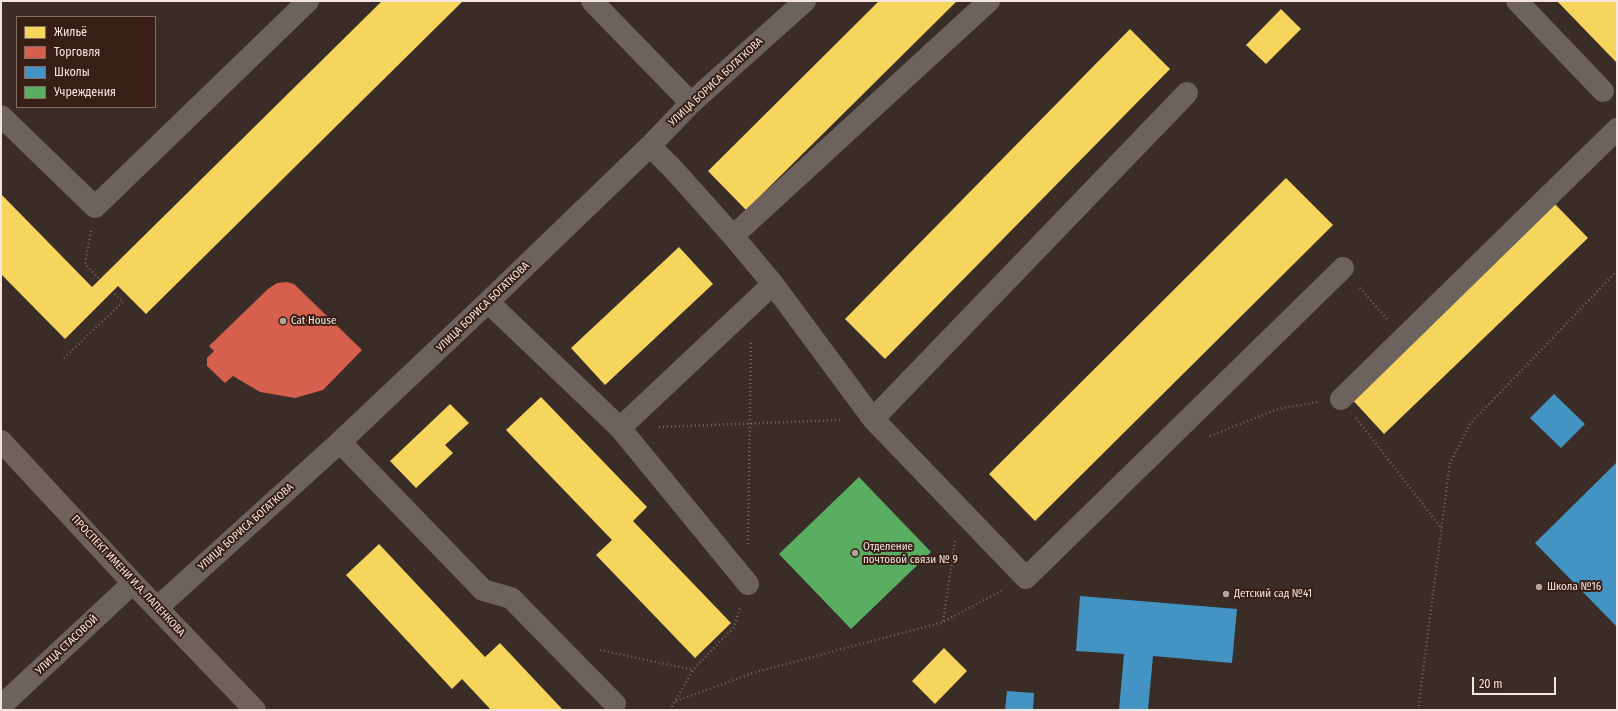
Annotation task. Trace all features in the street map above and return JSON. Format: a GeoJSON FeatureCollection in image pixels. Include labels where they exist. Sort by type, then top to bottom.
{"type":"FeatureCollection","features":[{"type":"Feature","properties":{"kind":"main road","name":"ПРОСПЕКТ ИМЕНИ И.А. ЛАПЕНКОВА"},"geometry":{"type":"LineString","coordinates":[[1,441],[133,583],[256,710]]}},
{"type":"Feature","properties":{"kind":"street"},"geometry":{"type":"LineString","coordinates":[[1,116],[95,207],[308,1]]}},
{"type":"Feature","properties":{"kind":"street"},"geometry":{"type":"LineString","coordinates":[[592,1],[691,103]]}},
{"type":"Feature","properties":{"kind":"street","name":"УЛИЦА БОРИСА БОГАТКОВА"},"geometry":{"type":"LineString","coordinates":[[157,608],[340,442],[650,146],[691,103],[805,1]]}},
{"type":"Feature","properties":{"kind":"street"},"geometry":{"type":"LineString","coordinates":[[733,236],[989,1]]}},
{"type":"Feature","properties":{"kind":"street"},"geometry":{"type":"LineString","coordinates":[[1517,1],[1603,91]]}},
{"type":"Feature","properties":{"kind":"street"},"geometry":{"type":"LineString","coordinates":[[873,419],[1187,93]]}},
{"type":"Feature","properties":{"kind":"street"},"geometry":{"type":"LineString","coordinates":[[1341,399],[1617,129]]}},
{"type":"Feature","properties":{"kind":"street"},"geometry":{"type":"LineString","coordinates":[[650,146],[673,169],[733,236],[773,284],[873,419],[1026,578],[1343,268]]}},
{"type":"Feature","properties":{"kind":"street"},"geometry":{"type":"LineString","coordinates":[[620,428],[773,284]]}},
{"type":"Feature","properties":{"kind":"street"},"geometry":{"type":"LineString","coordinates":[[488,302],[620,428],[748,584]]}},
{"type":"Feature","properties":{"kind":"street"},"geometry":{"type":"LineString","coordinates":[[340,442],[483,590],[511,598],[615,704]]}},
{"type":"Feature","properties":{"kind":"street","name":"УЛИЦА СТАСОВОЙ"},"geometry":{"type":"LineString","coordinates":[[1,706],[133,583]]}},
{"type":"Feature","properties":{"kind":"path"},"geometry":{"type":"LineString","coordinates":[[95,207],[84,264],[100,280]]}},
{"type":"Feature","properties":{"kind":"path"},"geometry":{"type":"LineString","coordinates":[[1343,268],[1403,338]]}},
{"type":"Feature","properties":{"kind":"path"},"geometry":{"type":"LineString","coordinates":[[1418,710],[1450,463],[1470,424],[1617,271]]}},
{"type":"Feature","properties":{"kind":"path"},"geometry":{"type":"LineString","coordinates":[[64,358],[122,302],[112,292]]}},
{"type":"Feature","properties":{"kind":"path"},"geometry":{"type":"LineString","coordinates":[[670,710],[693,670],[734,627],[748,584],[751,305]]}},
{"type":"Feature","properties":{"kind":"path"},"geometry":{"type":"LineString","coordinates":[[1204,438],[1278,409],[1341,399],[1442,529]]}},
{"type":"Feature","properties":{"kind":"path"},"geometry":{"type":"LineString","coordinates":[[658,427],[873,419]]}},
{"type":"Feature","properties":{"kind":"path"},"geometry":{"type":"LineString","coordinates":[[943,622],[959,509]]}},
{"type":"Feature","properties":{"kind":"path"},"geometry":{"type":"LineString","coordinates":[[675,702],[756,672],[943,622],[1026,578]]}},
{"type":"Feature","properties":{"kind":"path"},"geometry":{"type":"LineString","coordinates":[[600,650],[693,670]]}},
{"type":"Feature","properties":{"kind":"building: Жильё"},"geometry":{"type":"Polygon","coordinates":[[[382,1],[463,1],[146,314],[118,286],[65,339],[1,274],[1,194],[92,287],[382,1]]]}},
{"type":"Feature","properties":{"kind":"building: Жильё"},"geometry":{"type":"Polygon","coordinates":[[[879,1],[957,1],[746,210],[708,171],[879,1]]]}},
{"type":"Feature","properties":{"kind":"building: Жильё"},"geometry":{"type":"Polygon","coordinates":[[[1557,1],[1617,1],[1617,63],[1557,1]]]}},
{"type":"Feature","properties":{"kind":"building: Жильё"},"geometry":{"type":"Polygon","coordinates":[[[1281,9],[1301,29],[1266,64],[1246,45],[1281,9]]]}},
{"type":"Feature","properties":{"kind":"building: Жильё"},"geometry":{"type":"Polygon","coordinates":[[[1130,29],[1170,69],[885,359],[845,319],[1130,29]]]}},
{"type":"Feature","properties":{"kind":"building: Жильё"},"geometry":{"type":"Polygon","coordinates":[[[1286,178],[1333,225],[1035,521],[989,474],[1286,178]]]}},
{"type":"Feature","properties":{"kind":"building: Жильё"},"geometry":{"type":"Polygon","coordinates":[[[1552,201],[1588,238],[1384,434],[1349,396],[1552,201]]]}},
{"type":"Feature","properties":{"kind":"building: Жильё"},"geometry":{"type":"Polygon","coordinates":[[[679,247],[713,284],[605,385],[571,348],[679,247]]]}},
{"type":"Feature","properties":{"kind":"building: Жильё"},"geometry":{"type":"Polygon","coordinates":[[[541,397],[647,507],[633,521],[731,623],[695,658],[596,555],[612,540],[506,430],[541,397]]]}},
{"type":"Feature","properties":{"kind":"building: Жильё"},"geometry":{"type":"Polygon","coordinates":[[[450,404],[469,423],[445,445],[453,453],[416,488],[390,461],[450,404]]]}},
{"type":"Feature","properties":{"kind":"building: Жильё"},"geometry":{"type":"Polygon","coordinates":[[[379,544],[485,657],[500,643],[563,710],[491,710],[462,679],[452,689],[346,575],[379,544]]]}},
{"type":"Feature","properties":{"kind":"building: Жильё"},"geometry":{"type":"Polygon","coordinates":[[[944,648],[967,671],[935,704],[912,681],[944,648]]]}},
{"type":"Feature","properties":{"kind":"building: Торговля","name":"Cat House"},"geometry":{"type":"Polygon","coordinates":[[[287,282],[294,284],[362,350],[323,390],[295,398],[260,392],[233,376],[225,383],[207,366],[207,358],[214,351],[209,346],[268,289],[277,283],[287,282]]]}},
{"type":"Feature","properties":{"kind":"building: Школы"},"geometry":{"type":"Polygon","coordinates":[[[1554,394],[1585,424],[1561,448],[1530,418],[1554,394]]]}},
{"type":"Feature","properties":{"kind":"building: Школы"},"geometry":{"type":"Polygon","coordinates":[[[1617,462],[1617,627],[1535,543],[1617,462]]]}},
{"type":"Feature","properties":{"kind":"building: Школы"},"geometry":{"type":"Polygon","coordinates":[[[1080,596],[1237,609],[1232,663],[1153,656],[1148,710],[1119,710],[1124,654],[1076,651],[1080,596]]]}},
{"type":"Feature","properties":{"kind":"building: Школы"},"geometry":{"type":"Polygon","coordinates":[[[1007,691],[1034,693],[1033,710],[1005,710],[1007,691]]]}},
{"type":"Feature","properties":{"kind":"building: Учреждения","name":"Отделение почтовой связи № 9"},"geometry":{"type":"Polygon","coordinates":[[[859,477],[931,552],[851,629],[779,554],[859,477]]]}},
{"type":"Feature","properties":{"kind":"place","name":"Cat House"},"geometry":{"type":"Point","coordinates":[283,321]}},
{"type":"Feature","properties":{"kind":"place","name":"Отделение почтовой связи № 9"},"geometry":{"type":"Point","coordinates":[855,553]}},
{"type":"Feature","properties":{"kind":"place","name":"Школа №16"},"geometry":{"type":"Point","coordinates":[1539,587]}},
{"type":"Feature","properties":{"kind":"place","name":"Детский сад №41"},"geometry":{"type":"Point","coordinates":[1226,594]}}]}
